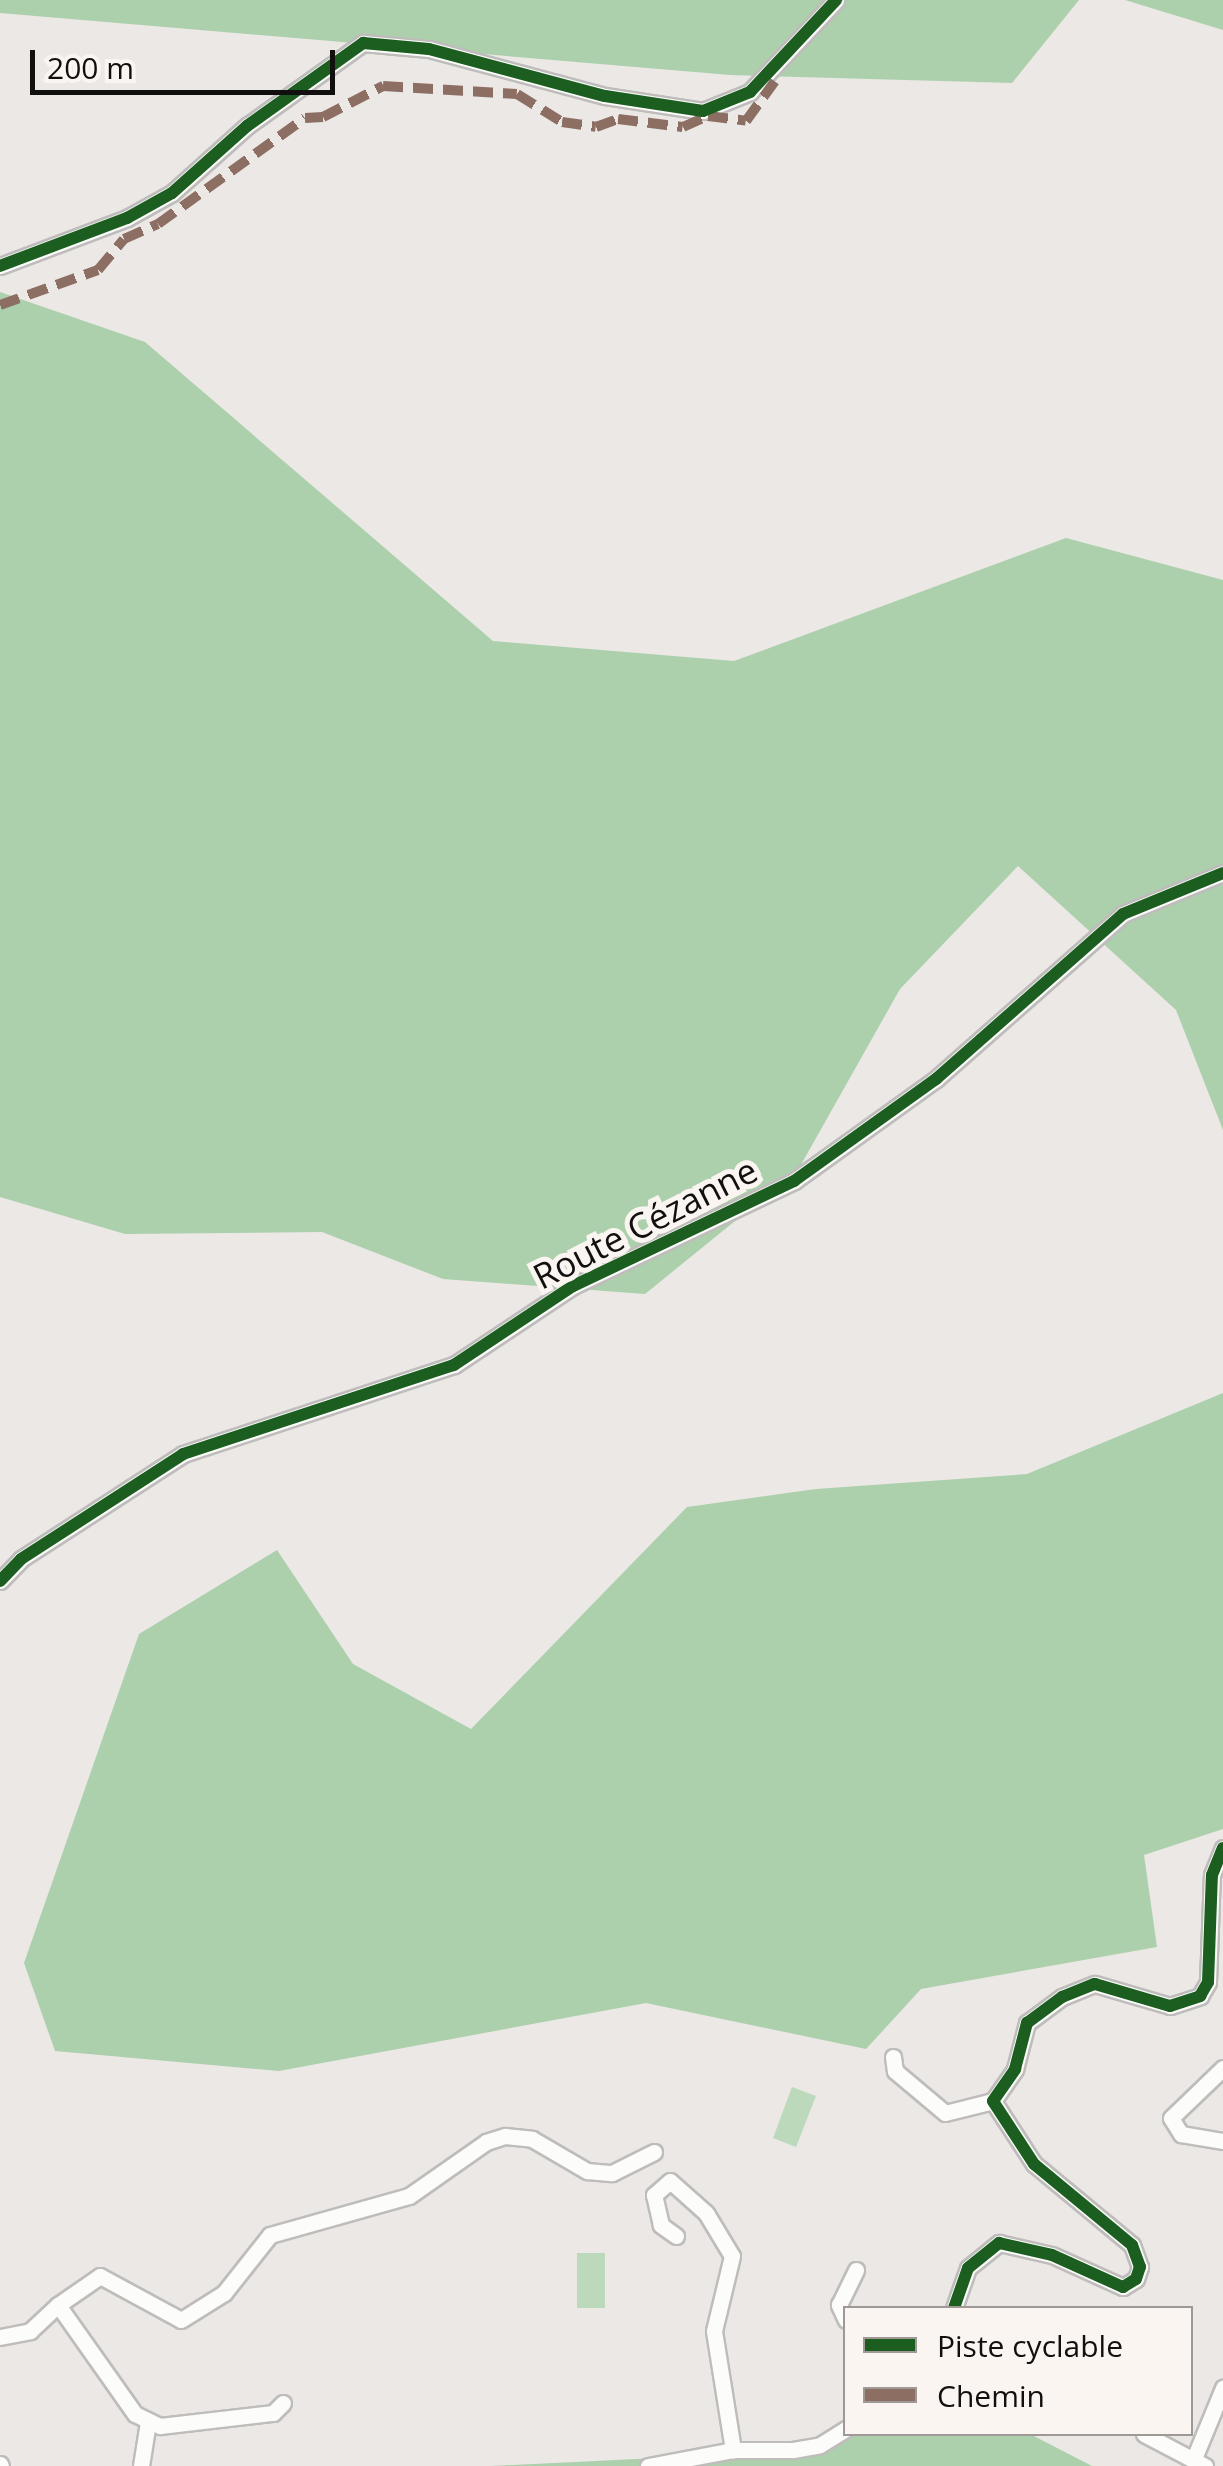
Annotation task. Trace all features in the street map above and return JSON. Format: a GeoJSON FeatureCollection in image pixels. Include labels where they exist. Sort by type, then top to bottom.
{"type":"FeatureCollection","features":[{"type":"Feature","properties":{"kind":"street"},"geometry":{"type":"LineString","coordinates":[[0,266],[128,218],[172,194],[247,126],[363,44],[429,49],[605,96],[703,110],[750,92],[836,0]]}},
{"type":"Feature","properties":{"kind":"street","name":"Route Cézanne"},"geometry":{"type":"LineString","coordinates":[[0,1581],[22,1559],[183,1454],[454,1365],[572,1286],[794,1181],[936,1078],[1123,914],[1223,873]]}},
{"type":"Feature","properties":{"kind":"street"},"geometry":{"type":"LineString","coordinates":[[894,2057],[896,2072],[945,2113],[993,2102],[1015,2069],[1027,2022],[1062,1997],[1094,1984],[1170,2006],[1200,1996],[1208,1982],[1212,1875],[1223,1848]]}},
{"type":"Feature","properties":{"kind":"street"},"geometry":{"type":"LineString","coordinates":[[1223,2068],[1171,2118],[1181,2134],[1223,2142]]}},
{"type":"Feature","properties":{"kind":"street"},"geometry":{"type":"LineString","coordinates":[[955,2306],[968,2268],[999,2244],[1052,2254],[1123,2286],[1136,2279],[1140,2267],[1132,2245],[1034,2164],[993,2102]]}},
{"type":"Feature","properties":{"kind":"street"},"geometry":{"type":"LineString","coordinates":[[0,2337],[30,2332],[58,2305],[100,2276],[172,2318],[189,2317],[224,2293],[270,2235],[409,2196],[486,2142],[505,2136],[532,2139],[587,2171],[612,2173],[654,2152]]}},
{"type":"Feature","properties":{"kind":"street"},"geometry":{"type":"LineString","coordinates":[[676,2236],[660,2225],[654,2195],[670,2181],[706,2214],[732,2256],[714,2331],[733,2450]]}},
{"type":"Feature","properties":{"kind":"street"},"geometry":{"type":"LineString","coordinates":[[843,2314],[838,2305],[856,2270]]}},
{"type":"Feature","properties":{"kind":"street"},"geometry":{"type":"LineString","coordinates":[[58,2305],[136,2414],[148,2422],[273,2413],[284,2403]]}},
{"type":"Feature","properties":{"kind":"street"},"geometry":{"type":"LineString","coordinates":[[1148,2436],[1200,2461],[1223,2388]]}},
{"type":"Feature","properties":{"kind":"street"},"geometry":{"type":"LineString","coordinates":[[141,2466],[148,2422]]}},
{"type":"Feature","properties":{"kind":"street"},"geometry":{"type":"LineString","coordinates":[[648,2466],[733,2450],[807,2448],[843,2430]]}},
{"type":"Feature","properties":{"kind":"green space"},"geometry":{"type":"Polygon","coordinates":[[[0,0],[1079,0],[1012,83],[730,75],[0,13],[0,0]]]}},
{"type":"Feature","properties":{"kind":"green space"},"geometry":{"type":"Polygon","coordinates":[[[1125,0],[1223,0],[1223,30],[1125,0]]]}},
{"type":"Feature","properties":{"kind":"green space"},"geometry":{"type":"Polygon","coordinates":[[[0,292],[145,342],[493,641],[734,661],[1066,538],[1223,580],[1223,1130],[1176,1010],[1018,866],[900,989],[798,1170],[645,1294],[443,1279],[322,1232],[125,1234],[0,1197],[0,292]]]}},
{"type":"Feature","properties":{"kind":"green space"},"geometry":{"type":"Polygon","coordinates":[[[1223,1393],[1223,1829],[1144,1855],[1157,1947],[921,1989],[866,2049],[646,2003],[279,2071],[55,2051],[24,1963],[139,1634],[277,1550],[353,1664],[471,1729],[687,1507],[816,1489],[1027,1474],[1223,1393]]]}},
{"type":"Feature","properties":{"kind":"green space"},"geometry":{"type":"Polygon","coordinates":[[[792,2087],[816,2096],[796,2147],[773,2138],[792,2087]]]}},
{"type":"Feature","properties":{"kind":"green space"},"geometry":{"type":"Polygon","coordinates":[[[577,2253],[605,2253],[605,2308],[577,2308],[577,2253]]]}},
{"type":"Feature","properties":{"kind":"green space"},"geometry":{"type":"Polygon","coordinates":[[[846,2436],[1034,2436],[1092,2466],[490,2466],[698,2456],[846,2436]]]}},
{"type":"Feature","properties":{"kind":"marked path"},"geometry":{"type":"LineString","coordinates":[[0,305],[98,270],[124,239],[158,224],[305,118],[323,117],[383,86],[517,94],[562,122],[596,127],[618,119],[683,127],[708,116],[746,121],[775,81]]}},
{"type":"Feature","properties":{"kind":"cycle path"},"geometry":{"type":"LineString","coordinates":[[0,266],[127,218],[172,193],[247,126],[363,43],[429,49],[605,96],[703,111],[750,92],[836,0]]}},
{"type":"Feature","properties":{"kind":"cycle path"},"geometry":{"type":"LineString","coordinates":[[0,1581],[21,1559],[183,1454],[454,1365],[573,1286],[794,1181],[936,1079],[1123,914],[1223,873]]}},
{"type":"Feature","properties":{"kind":"cycle path"},"geometry":{"type":"LineString","coordinates":[[955,2306],[968,2268],[999,2243],[1052,2255],[1123,2287],[1136,2279],[1140,2267],[1132,2245],[1034,2164],[993,2101],[1015,2069],[1027,2023],[1062,1997],[1095,1984],[1170,2006],[1200,1996],[1208,1982],[1212,1875],[1223,1848]]}}]}
